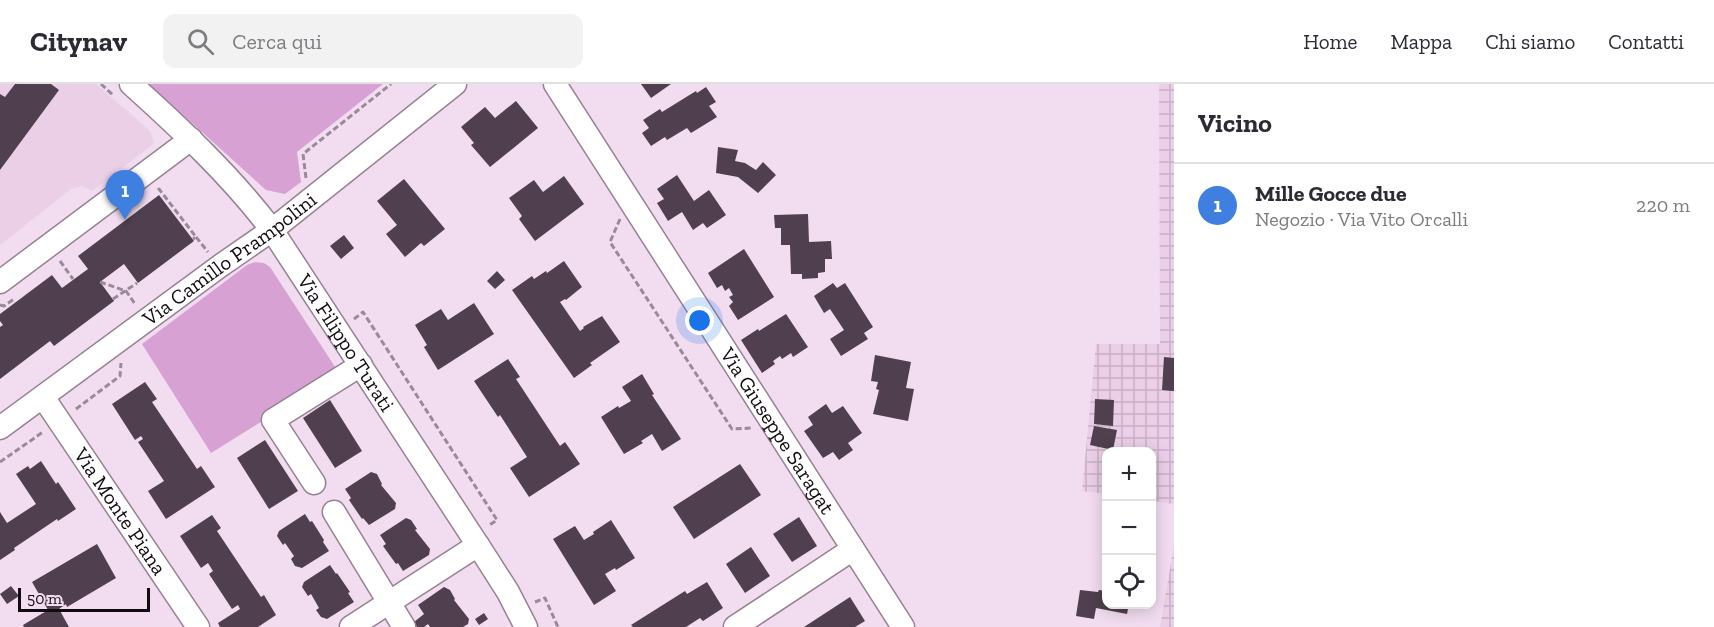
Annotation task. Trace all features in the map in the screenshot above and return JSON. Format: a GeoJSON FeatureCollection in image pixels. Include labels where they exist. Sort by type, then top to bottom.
{"type":"FeatureCollection","features":[{"type":"Feature","properties":{"kind":"street","name":"Via Camillo Prampolini"},"geometry":{"type":"LineString","coordinates":[[0,428],[272,230],[455,84]]}},
{"type":"Feature","properties":{"kind":"street","name":"Via Giuseppe Saragat"},"geometry":{"type":"LineString","coordinates":[[555,84],[903,627]]}},
{"type":"Feature","properties":{"kind":"street","name":"Via Filippo Turati"},"geometry":{"type":"LineString","coordinates":[[123,90],[191,139],[249,200],[272,230],[361,365],[482,537],[526,627]]}},
{"type":"Feature","properties":{"kind":"street"},"geometry":{"type":"LineString","coordinates":[[7,290],[191,139]]}},
{"type":"Feature","properties":{"kind":"street"},"geometry":{"type":"LineString","coordinates":[[314,483],[273,420],[361,365]]}},
{"type":"Feature","properties":{"kind":"street","name":"Via Monte Piana"},"geometry":{"type":"LineString","coordinates":[[43,397],[198,627]]}},
{"type":"Feature","properties":{"kind":"street"},"geometry":{"type":"LineString","coordinates":[[334,512],[405,627]]}},
{"type":"Feature","properties":{"kind":"street"},"geometry":{"type":"LineString","coordinates":[[351,627],[482,537]]}},
{"type":"Feature","properties":{"kind":"street"},"geometry":{"type":"LineString","coordinates":[[735,627],[853,549]]}},
{"type":"Feature","properties":{"kind":"path"},"geometry":{"type":"LineString","coordinates":[[101,84],[123,90]]}},
{"type":"Feature","properties":{"kind":"path"},"geometry":{"type":"LineString","coordinates":[[303,184],[307,182],[303,154],[391,84]]}},
{"type":"Feature","properties":{"kind":"path"},"geometry":{"type":"LineString","coordinates":[[151,196],[159,189],[196,237],[193,239]]}},
{"type":"Feature","properties":{"kind":"path"},"geometry":{"type":"LineString","coordinates":[[623,212],[610,242],[732,429],[762,428]]}},
{"type":"Feature","properties":{"kind":"path"},"geometry":{"type":"LineString","coordinates":[[100,282],[126,291],[146,320]]}},
{"type":"Feature","properties":{"kind":"path"},"geometry":{"type":"LineString","coordinates":[[113,299],[137,282]]}},
{"type":"Feature","properties":{"kind":"path"},"geometry":{"type":"LineString","coordinates":[[0,305],[4,306],[7,290]]}},
{"type":"Feature","properties":{"kind":"path"},"geometry":{"type":"LineString","coordinates":[[352,320],[363,312],[497,520],[482,537]]}},
{"type":"Feature","properties":{"kind":"path"},"geometry":{"type":"LineString","coordinates":[[69,415],[120,376],[122,353]]}},
{"type":"Feature","properties":{"kind":"path"},"geometry":{"type":"LineString","coordinates":[[533,603],[545,598],[558,627]]}},
{"type":"Feature","properties":{"kind":"shaded area"},"geometry":{"type":"Polygon","coordinates":[[[0,84],[96,84],[150,131],[154,142],[92,191],[82,186],[71,189],[0,245],[0,84]]]}},
{"type":"Feature","properties":{"kind":"shaded area"},"geometry":{"type":"Polygon","coordinates":[[[149,84],[383,84],[297,152],[301,182],[285,194],[266,190],[149,84]]]}},
{"type":"Feature","properties":{"kind":"shaded area"},"geometry":{"type":"Polygon","coordinates":[[[1159,84],[1174,84],[1174,504],[1156,502],[1156,447],[1102,447],[1102,494],[1082,491],[1096,344],[1160,344],[1159,84]]]}},
{"type":"Feature","properties":{"kind":"shaded area"},"geometry":{"type":"Polygon","coordinates":[[[255,262],[264,263],[270,267],[339,373],[211,453],[142,344],[247,265],[255,262]]]}},
{"type":"Feature","properties":{"kind":"shaded area"},"geometry":{"type":"Polygon","coordinates":[[[1174,545],[1174,627],[1160,627],[1174,545]]]}},
{"type":"Feature","properties":{"kind":"building"},"geometry":{"type":"Polygon","coordinates":[[[15,84],[51,84],[59,90],[0,170],[0,94],[5,97],[15,84]]]}},
{"type":"Feature","properties":{"kind":"building"},"geometry":{"type":"Polygon","coordinates":[[[641,84],[671,84],[651,98],[641,84]]]}},
{"type":"Feature","properties":{"kind":"building"},"geometry":{"type":"Polygon","coordinates":[[[706,87],[716,102],[709,106],[717,117],[691,133],[687,128],[651,146],[642,133],[649,128],[643,120],[660,109],[662,112],[706,87]]]}},
{"type":"Feature","properties":{"kind":"building"},"geometry":{"type":"Polygon","coordinates":[[[516,101],[538,128],[490,167],[471,145],[474,143],[461,127],[485,107],[495,118],[516,101]]]}},
{"type":"Feature","properties":{"kind":"building"},"geometry":{"type":"Polygon","coordinates":[[[718,147],[738,150],[735,161],[745,163],[756,170],[763,162],[776,175],[758,193],[738,177],[716,173],[718,147]]]}},
{"type":"Feature","properties":{"kind":"building"},"geometry":{"type":"Polygon","coordinates":[[[677,175],[694,201],[709,190],[726,215],[707,228],[703,223],[693,230],[682,212],[668,221],[657,203],[664,199],[657,189],[677,175]]]}},
{"type":"Feature","properties":{"kind":"building"},"geometry":{"type":"Polygon","coordinates":[[[564,176],[584,204],[535,241],[519,219],[522,216],[509,198],[534,180],[543,192],[564,176]]]}},
{"type":"Feature","properties":{"kind":"building"},"geometry":{"type":"Polygon","coordinates":[[[404,179],[445,229],[424,246],[421,243],[405,257],[386,234],[397,225],[377,201],[404,179]]]}},
{"type":"Feature","properties":{"kind":"building"},"geometry":{"type":"Polygon","coordinates":[[[159,195],[194,241],[138,283],[124,264],[100,282],[114,301],[54,346],[50,341],[0,379],[0,327],[3,325],[0,321],[0,314],[52,275],[62,288],[88,269],[78,256],[159,195]]]}},
{"type":"Feature","properties":{"kind":"building"},"geometry":{"type":"Polygon","coordinates":[[[808,214],[809,242],[831,241],[832,259],[825,259],[825,272],[818,273],[818,278],[802,279],[802,274],[791,274],[790,245],[781,245],[781,228],[775,228],[774,215],[808,214]]]}},
{"type":"Feature","properties":{"kind":"building"},"geometry":{"type":"Polygon","coordinates":[[[344,235],[354,248],[341,259],[330,246],[344,235]]]}},
{"type":"Feature","properties":{"kind":"building"},"geometry":{"type":"Polygon","coordinates":[[[744,249],[774,297],[738,320],[729,306],[733,302],[729,297],[733,295],[729,288],[725,291],[722,285],[717,288],[708,273],[744,249]]]}},
{"type":"Feature","properties":{"kind":"building"},"geometry":{"type":"Polygon","coordinates":[[[564,261],[582,287],[560,302],[580,331],[602,316],[620,342],[590,363],[592,365],[574,378],[512,290],[532,276],[534,279],[546,271],[547,273],[564,261]]]}},
{"type":"Feature","properties":{"kind":"building"},"geometry":{"type":"Polygon","coordinates":[[[497,271],[505,280],[495,289],[487,281],[497,271]]]}},
{"type":"Feature","properties":{"kind":"building"},"geometry":{"type":"Polygon","coordinates":[[[833,283],[837,288],[845,283],[873,327],[864,333],[868,339],[841,356],[830,339],[844,330],[830,309],[824,313],[814,296],[833,283]]]}},
{"type":"Feature","properties":{"kind":"building"},"geometry":{"type":"Polygon","coordinates":[[[474,303],[494,334],[438,370],[424,347],[427,345],[415,325],[441,309],[448,320],[474,303]]]}},
{"type":"Feature","properties":{"kind":"building"},"geometry":{"type":"Polygon","coordinates":[[[786,314],[808,347],[793,357],[791,353],[782,359],[780,356],[773,361],[775,364],[762,373],[741,340],[786,314]]]}},
{"type":"Feature","properties":{"kind":"building"},"geometry":{"type":"Polygon","coordinates":[[[875,355],[911,362],[906,388],[914,389],[908,421],[873,414],[879,390],[876,389],[878,382],[871,381],[875,355]]]}},
{"type":"Feature","properties":{"kind":"building"},"geometry":{"type":"Polygon","coordinates":[[[1164,357],[1174,358],[1174,391],[1162,390],[1164,357]]]}},
{"type":"Feature","properties":{"kind":"building"},"geometry":{"type":"Polygon","coordinates":[[[508,359],[520,377],[516,379],[560,446],[565,442],[580,464],[529,497],[510,468],[527,457],[500,415],[498,417],[474,381],[508,359]]]}},
{"type":"Feature","properties":{"kind":"building"},"geometry":{"type":"Polygon","coordinates":[[[642,374],[654,394],[652,395],[681,439],[662,451],[652,434],[641,441],[643,443],[624,454],[601,417],[631,401],[622,387],[642,374]]]}},
{"type":"Feature","properties":{"kind":"building"},"geometry":{"type":"Polygon","coordinates":[[[145,382],[157,399],[152,402],[197,469],[201,466],[215,487],[166,519],[148,491],[164,481],[138,442],[143,439],[141,436],[135,440],[112,404],[145,382]]]}},
{"type":"Feature","properties":{"kind":"building"},"geometry":{"type":"Polygon","coordinates":[[[1095,399],[1114,400],[1113,426],[1094,424],[1095,399]]]}},
{"type":"Feature","properties":{"kind":"building"},"geometry":{"type":"Polygon","coordinates":[[[330,400],[362,451],[335,468],[303,418],[330,400]]]}},
{"type":"Feature","properties":{"kind":"building"},"geometry":{"type":"Polygon","coordinates":[[[826,404],[832,413],[843,406],[862,433],[848,443],[853,450],[839,460],[833,452],[823,458],[804,431],[813,425],[808,417],[826,404]]]}},
{"type":"Feature","properties":{"kind":"building"},"geometry":{"type":"Polygon","coordinates":[[[1094,426],[1117,430],[1114,447],[1090,445],[1094,426]]]}},
{"type":"Feature","properties":{"kind":"building"},"geometry":{"type":"Polygon","coordinates":[[[265,440],[298,491],[269,509],[237,458],[265,440]]]}},
{"type":"Feature","properties":{"kind":"building"},"geometry":{"type":"Polygon","coordinates":[[[41,461],[76,509],[58,521],[57,519],[0,560],[0,512],[7,523],[36,504],[16,474],[28,466],[30,469],[41,461]]]}},
{"type":"Feature","properties":{"kind":"building"},"geometry":{"type":"Polygon","coordinates":[[[740,464],[761,495],[694,539],[673,507],[740,464]]]}},
{"type":"Feature","properties":{"kind":"building"},"geometry":{"type":"Polygon","coordinates":[[[371,472],[377,474],[381,485],[396,503],[395,509],[369,525],[349,500],[351,498],[345,489],[371,472]]]}},
{"type":"Feature","properties":{"kind":"building"},"geometry":{"type":"Polygon","coordinates":[[[305,514],[310,522],[312,521],[329,551],[302,568],[295,566],[291,559],[294,556],[277,536],[279,531],[305,514]]]}},
{"type":"Feature","properties":{"kind":"building"},"geometry":{"type":"Polygon","coordinates":[[[212,515],[221,528],[217,531],[261,597],[264,595],[276,615],[258,627],[220,627],[218,623],[240,609],[238,605],[232,609],[209,574],[213,571],[208,563],[201,568],[180,536],[212,515]]]}},
{"type":"Feature","properties":{"kind":"building"},"geometry":{"type":"Polygon","coordinates":[[[799,517],[817,546],[792,562],[773,534],[799,517]]]}},
{"type":"Feature","properties":{"kind":"building"},"geometry":{"type":"Polygon","coordinates":[[[406,518],[411,520],[417,529],[415,530],[430,549],[429,555],[403,571],[383,546],[386,544],[380,535],[406,518]]]}},
{"type":"Feature","properties":{"kind":"building"},"geometry":{"type":"Polygon","coordinates":[[[611,520],[635,558],[605,574],[616,591],[594,605],[553,539],[575,526],[584,540],[611,520]]]}},
{"type":"Feature","properties":{"kind":"building"},"geometry":{"type":"Polygon","coordinates":[[[97,544],[116,578],[67,607],[66,604],[59,609],[69,627],[24,627],[23,625],[48,610],[32,582],[97,544]]]}},
{"type":"Feature","properties":{"kind":"building"},"geometry":{"type":"Polygon","coordinates":[[[751,547],[770,576],[745,593],[726,564],[751,547]]]}},
{"type":"Feature","properties":{"kind":"building"},"geometry":{"type":"Polygon","coordinates":[[[330,565],[350,592],[348,593],[354,602],[327,619],[321,617],[311,594],[308,596],[302,587],[304,582],[330,565]]]}},
{"type":"Feature","properties":{"kind":"building"},"geometry":{"type":"Polygon","coordinates":[[[707,582],[723,608],[703,621],[700,618],[686,627],[633,627],[631,625],[685,591],[687,594],[707,582]]]}},
{"type":"Feature","properties":{"kind":"building"},"geometry":{"type":"Polygon","coordinates":[[[11,586],[19,596],[7,604],[0,594],[11,586]]]}},
{"type":"Feature","properties":{"kind":"building"},"geometry":{"type":"Polygon","coordinates":[[[444,587],[450,590],[454,600],[469,619],[468,624],[463,627],[430,627],[428,624],[424,627],[417,627],[414,622],[424,614],[418,605],[444,587]]]}},
{"type":"Feature","properties":{"kind":"building"},"geometry":{"type":"Polygon","coordinates":[[[1080,590],[1102,590],[1102,609],[1128,609],[1127,614],[1096,608],[1094,619],[1076,616],[1080,590]]]}},
{"type":"Feature","properties":{"kind":"building"},"geometry":{"type":"Polygon","coordinates":[[[850,597],[865,621],[855,627],[804,627],[850,597]]]}},
{"type":"Feature","properties":{"kind":"building"},"geometry":{"type":"Polygon","coordinates":[[[484,613],[488,619],[479,625],[475,619],[484,613]]]}},
{"type":"Feature","properties":{"kind":"place","name":"Mille Gocce due"},"geometry":{"type":"Point","coordinates":[125,220]}}]}
